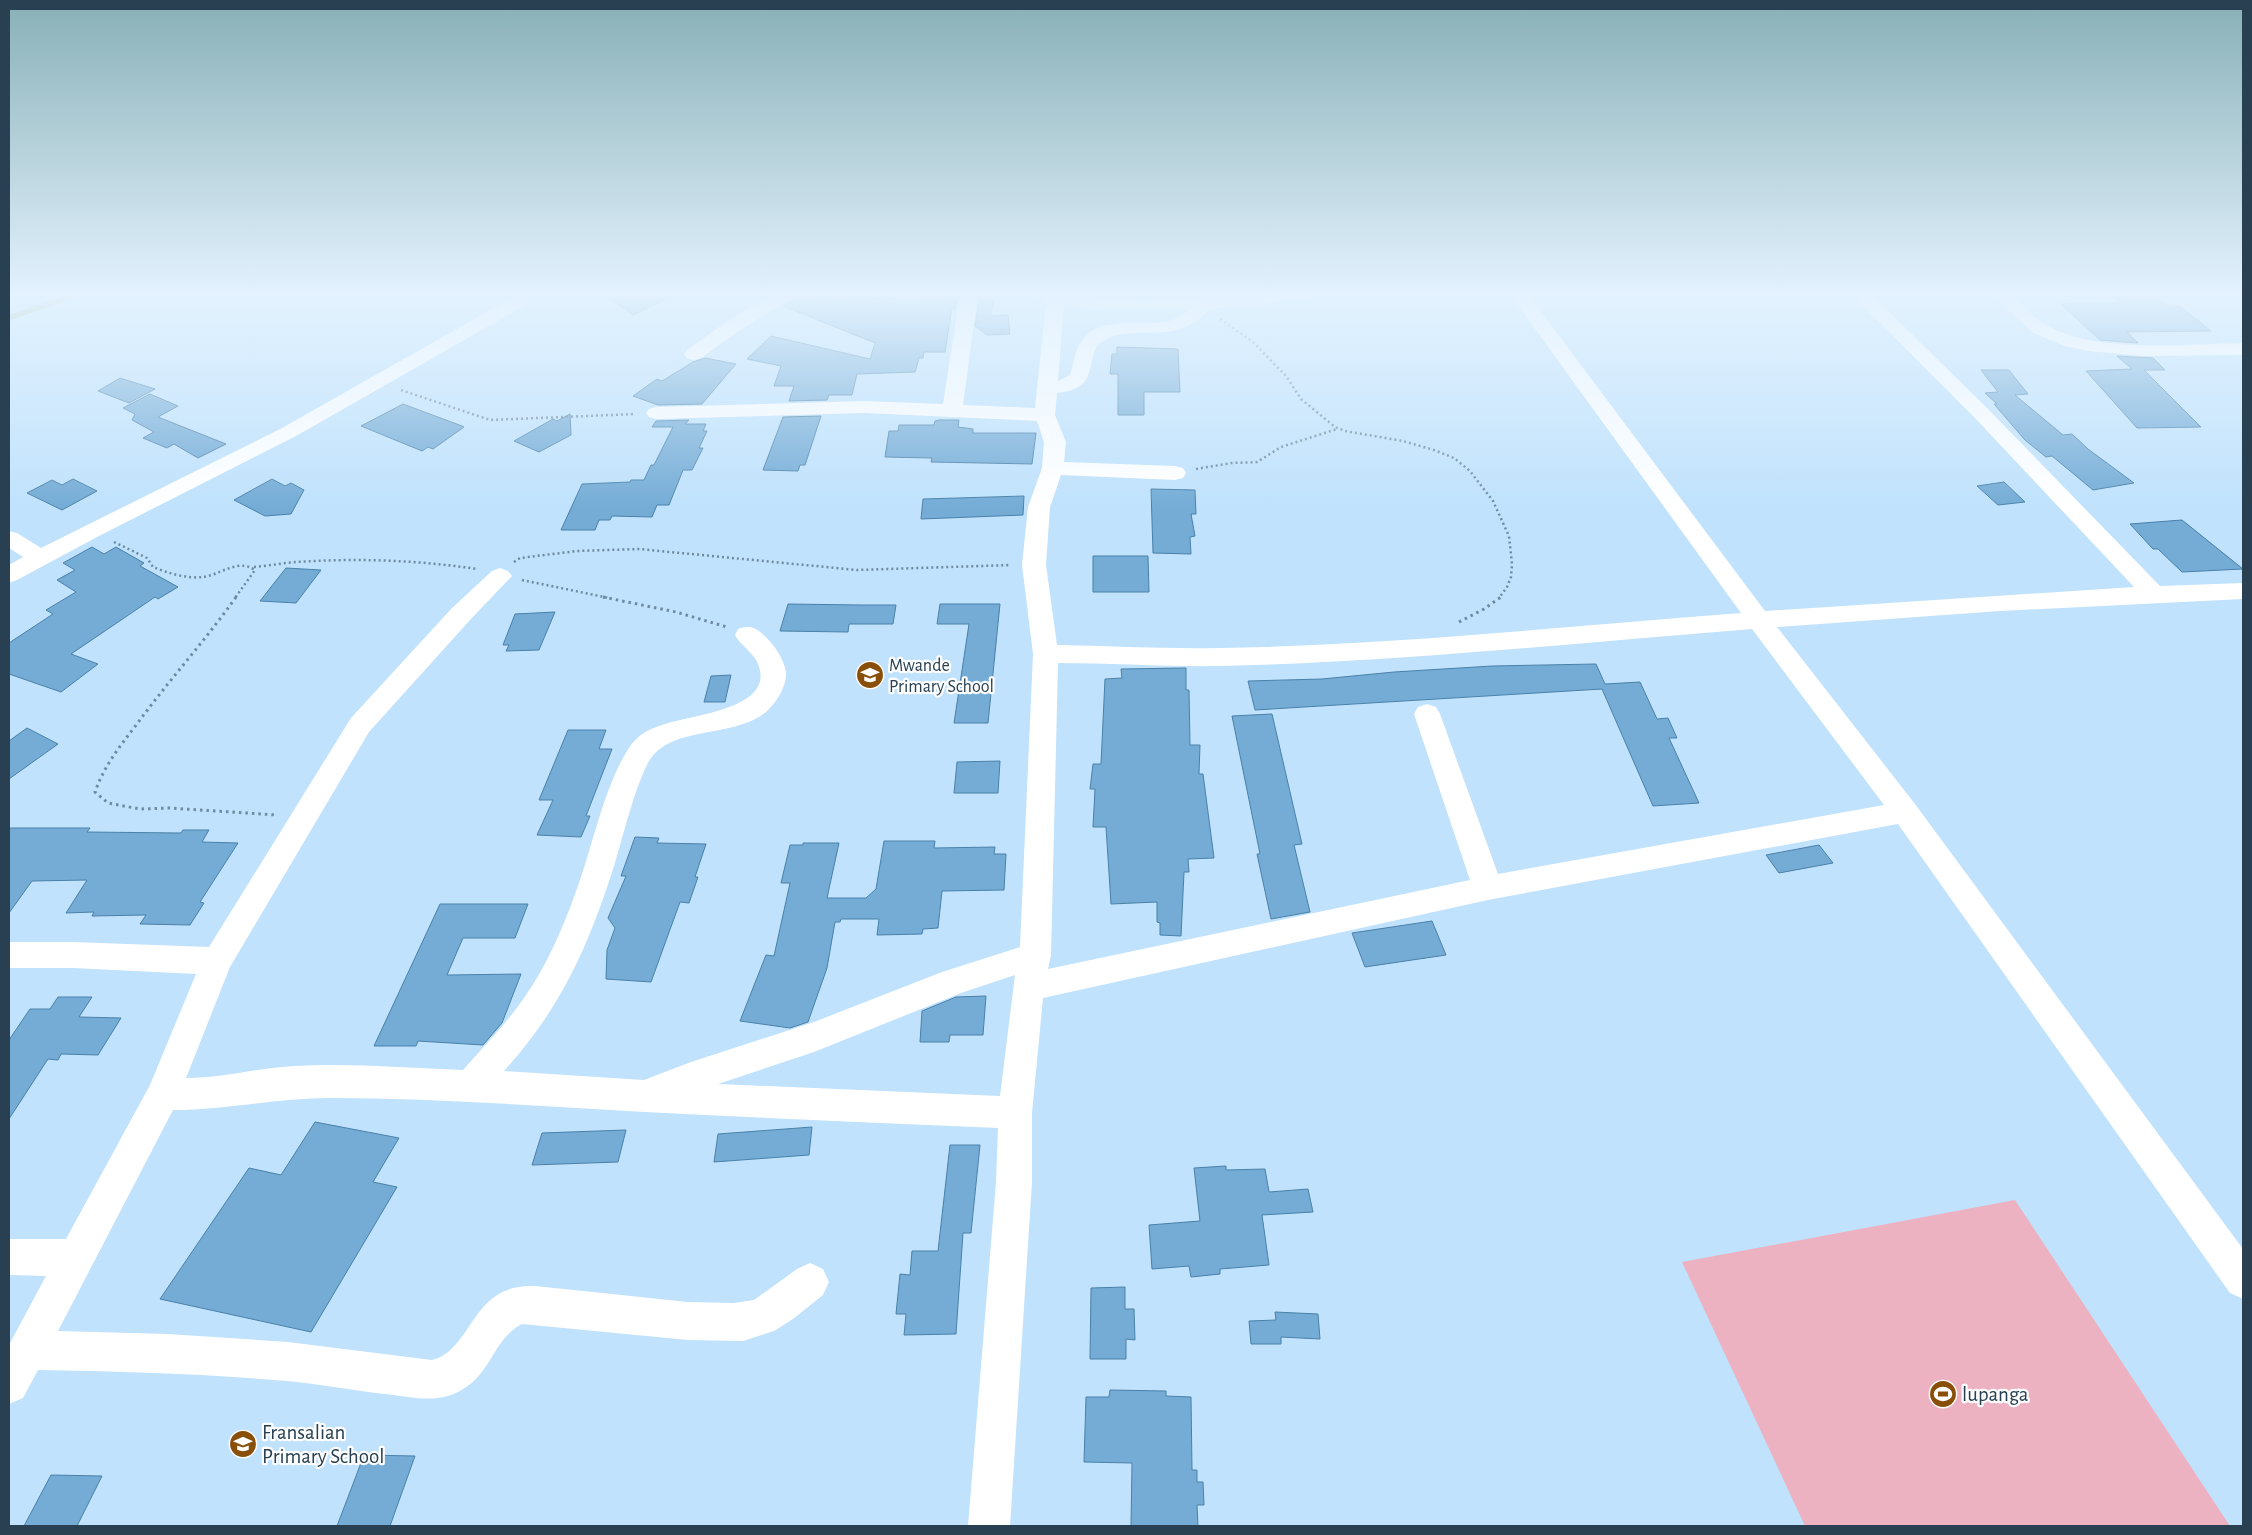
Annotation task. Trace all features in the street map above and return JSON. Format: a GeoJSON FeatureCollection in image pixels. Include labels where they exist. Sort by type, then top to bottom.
{"type":"FeatureCollection","features":[{"type":"Feature","properties":{"kind":"street"},"geometry":{"type":"LineString","coordinates":[[9,575],[91,530],[289,432],[408,365]]}},
{"type":"Feature","properties":{"kind":"street"},"geometry":{"type":"LineString","coordinates":[[952,410],[958,365]]}},
{"type":"Feature","properties":{"kind":"street"},"geometry":{"type":"LineString","coordinates":[[989,1526],[1014,1182],[1015,1114],[1028,987],[1035,954],[1046,654],[1034,565],[1039,506],[1053,468],[1055,442],[1046,401],[1046,365]]}},
{"type":"Feature","properties":{"kind":"street"},"geometry":{"type":"LineString","coordinates":[[656,413],[864,407],[952,410],[1046,401],[1081,374],[1083,365]]}},
{"type":"Feature","properties":{"kind":"street"},"geometry":{"type":"LineString","coordinates":[[1571,365],[1759,620],[1906,812],[2243,1280]]}},
{"type":"Feature","properties":{"kind":"street"},"geometry":{"type":"LineString","coordinates":[[1932,365],[1981,413],[2154,594]]}},
{"type":"Feature","properties":{"kind":"street"},"geometry":{"type":"LineString","coordinates":[[1053,468],[1175,473]]}},
{"type":"Feature","properties":{"kind":"street"},"geometry":{"type":"LineString","coordinates":[[9,538],[41,558]]}},
{"type":"Feature","properties":{"kind":"street"},"geometry":{"type":"LineString","coordinates":[[9,1384],[163,1094],[217,961],[280,860],[360,725],[461,614],[500,576]]}},
{"type":"Feature","properties":{"kind":"street"},"geometry":{"type":"LineString","coordinates":[[1046,654],[1241,657],[1461,645],[1759,620],[2154,594],[2243,590]]}},
{"type":"Feature","properties":{"kind":"street"},"geometry":{"type":"LineString","coordinates":[[470,1086],[519,1031],[557,973],[588,897],[627,780],[641,752],[657,737],[739,714],[764,700],[774,680],[773,664],[764,651],[746,635]]}},
{"type":"Feature","properties":{"kind":"street"},"geometry":{"type":"LineString","coordinates":[[1427,714],[1488,888]]}},
{"type":"Feature","properties":{"kind":"street"},"geometry":{"type":"LineString","coordinates":[[1028,987],[1488,888],[1906,812]]}},
{"type":"Feature","properties":{"kind":"street"},"geometry":{"type":"LineString","coordinates":[[644,1096],[691,1077],[814,1037],[953,982],[1035,954]]}},
{"type":"Feature","properties":{"kind":"street"},"geometry":{"type":"LineString","coordinates":[[9,955],[73,955],[217,961]]}},
{"type":"Feature","properties":{"kind":"street"},"geometry":{"type":"LineString","coordinates":[[163,1094],[206,1094],[282,1083],[470,1086],[1015,1114]]}},
{"type":"Feature","properties":{"kind":"street"},"geometry":{"type":"LineString","coordinates":[[9,1257],[77,1258]]}},
{"type":"Feature","properties":{"kind":"street"},"geometry":{"type":"LineString","coordinates":[[27,1350],[168,1353],[279,1361],[432,1380],[445,1378],[458,1372],[470,1358],[491,1325],[504,1313],[519,1305],[650,1318],[737,1322],[760,1317],[773,1310],[810,1282]]}},
{"type":"Feature","properties":{"kind":"path"},"geometry":{"type":"LineString","coordinates":[[1273,365],[1287,378],[1294,390],[1337,429]]}},
{"type":"Feature","properties":{"kind":"path"},"geometry":{"type":"LineString","coordinates":[[377,382],[490,420],[656,413]]}},
{"type":"Feature","properties":{"kind":"path"},"geometry":{"type":"LineString","coordinates":[[1175,473],[1232,463],[1257,462],[1281,446],[1337,429],[1421,445],[1456,460],[1466,467],[1496,506],[1509,536],[1511,579],[1501,598],[1490,607],[1455,624]]}},
{"type":"Feature","properties":{"kind":"path"},"geometry":{"type":"LineString","coordinates":[[91,530],[147,558],[148,564],[152,568],[179,576],[205,577],[239,566],[253,567],[310,561],[412,562],[475,569],[500,576],[676,612],[746,635]]}},
{"type":"Feature","properties":{"kind":"path"},"geometry":{"type":"LineString","coordinates":[[500,576],[509,565],[520,558],[605,550],[639,549],[857,570],[1034,565]]}},
{"type":"Feature","properties":{"kind":"path"},"geometry":{"type":"LineString","coordinates":[[253,567],[255,570],[236,598],[169,680],[114,754],[102,772],[95,792],[108,803],[140,809],[169,808],[306,816]]}},
{"type":"Feature","properties":{"kind":"shaded area","name":"lupanga"},"geometry":{"type":"Polygon","coordinates":[[[2015,1200],[2230,1526],[1805,1526],[1682,1262],[2015,1200]]]}},
{"type":"Feature","properties":{"kind":"building"},"geometry":{"type":"Polygon","coordinates":[[[689,365],[735,365],[702,404],[658,405],[633,396],[657,379],[662,381],[689,365]]]}},
{"type":"Feature","properties":{"kind":"building"},"geometry":{"type":"Polygon","coordinates":[[[774,365],[917,365],[915,372],[857,374],[852,395],[829,395],[827,400],[789,401],[794,386],[774,386],[781,366],[774,365]]]}},
{"type":"Feature","properties":{"kind":"building"},"geometry":{"type":"Polygon","coordinates":[[[1111,365],[1179,365],[1180,392],[1144,392],[1144,415],[1118,415],[1118,374],[1110,374],[1111,365]]]}},
{"type":"Feature","properties":{"kind":"building"},"geometry":{"type":"Polygon","coordinates":[[[2127,365],[2160,365],[2165,370],[2144,370],[2201,427],[2137,428],[2086,371],[2132,369],[2127,365]]]}},
{"type":"Feature","properties":{"kind":"building"},"geometry":{"type":"Polygon","coordinates":[[[1981,370],[2009,370],[2028,394],[2015,395],[2063,435],[2072,434],[2088,449],[2134,483],[2093,490],[2052,456],[2046,457],[2025,440],[1994,404],[1997,404],[1985,393],[1998,392],[1981,370]]]}},
{"type":"Feature","properties":{"kind":"building"},"geometry":{"type":"Polygon","coordinates":[[[120,378],[155,389],[129,403],[98,391],[120,378]]]}},
{"type":"Feature","properties":{"kind":"building"},"geometry":{"type":"Polygon","coordinates":[[[150,394],[178,406],[158,417],[226,444],[198,458],[174,444],[167,448],[143,438],[154,432],[132,420],[135,414],[123,408],[150,394]]]}},
{"type":"Feature","properties":{"kind":"building"},"geometry":{"type":"Polygon","coordinates":[[[403,404],[464,427],[433,449],[428,447],[422,451],[361,426],[403,404]]]}},
{"type":"Feature","properties":{"kind":"building"},"geometry":{"type":"Polygon","coordinates":[[[570,414],[571,435],[539,452],[514,441],[553,419],[557,421],[570,414]]]}},
{"type":"Feature","properties":{"kind":"building"},"geometry":{"type":"Polygon","coordinates":[[[821,416],[805,465],[800,465],[798,471],[763,470],[783,417],[821,416]]]}},
{"type":"Feature","properties":{"kind":"building"},"geometry":{"type":"Polygon","coordinates":[[[689,420],[685,424],[706,424],[703,431],[707,431],[699,448],[703,448],[692,470],[683,470],[669,505],[657,505],[652,517],[612,516],[610,520],[599,520],[595,530],[561,530],[582,484],[644,480],[651,465],[654,465],[673,427],[652,427],[656,421],[689,420]]]}},
{"type":"Feature","properties":{"kind":"building"},"geometry":{"type":"Polygon","coordinates":[[[959,420],[958,427],[973,429],[973,433],[1036,433],[1032,464],[931,462],[932,458],[885,457],[889,431],[898,431],[899,425],[934,425],[935,421],[959,420]]]}},
{"type":"Feature","properties":{"kind":"building"},"geometry":{"type":"Polygon","coordinates":[[[73,479],[97,491],[62,510],[27,493],[52,480],[62,485],[73,479]]]}},
{"type":"Feature","properties":{"kind":"building"},"geometry":{"type":"Polygon","coordinates":[[[272,479],[285,486],[291,483],[304,490],[291,514],[265,516],[234,500],[272,479]]]}},
{"type":"Feature","properties":{"kind":"building"},"geometry":{"type":"Polygon","coordinates":[[[2004,482],[2025,502],[1998,505],[1977,486],[2004,482]]]}},
{"type":"Feature","properties":{"kind":"building"},"geometry":{"type":"Polygon","coordinates":[[[1151,489],[1195,490],[1196,514],[1191,514],[1195,536],[1190,537],[1191,554],[1153,553],[1151,489]]]}},
{"type":"Feature","properties":{"kind":"building"},"geometry":{"type":"Polygon","coordinates":[[[1024,496],[1023,515],[921,519],[923,499],[1024,496]]]}},
{"type":"Feature","properties":{"kind":"building"},"geometry":{"type":"Polygon","coordinates":[[[2182,520],[2243,569],[2182,572],[2158,549],[2153,549],[2130,524],[2182,520]]]}},
{"type":"Feature","properties":{"kind":"building"},"geometry":{"type":"Polygon","coordinates":[[[92,547],[104,554],[116,547],[144,563],[140,566],[178,587],[158,599],[155,597],[71,654],[98,664],[61,692],[9,674],[9,643],[53,614],[46,610],[76,592],[57,580],[75,570],[63,563],[92,547]]]}},
{"type":"Feature","properties":{"kind":"building"},"geometry":{"type":"Polygon","coordinates":[[[1093,556],[1148,556],[1149,592],[1093,592],[1093,556]]]}},
{"type":"Feature","properties":{"kind":"building"},"geometry":{"type":"Polygon","coordinates":[[[286,568],[321,570],[296,603],[260,601],[286,568]]]}},
{"type":"Feature","properties":{"kind":"building"},"geometry":{"type":"Polygon","coordinates":[[[788,604],[896,605],[893,624],[849,624],[848,632],[780,631],[788,604]]]}},
{"type":"Feature","properties":{"kind":"building"},"geometry":{"type":"Polygon","coordinates":[[[940,604],[1000,604],[988,723],[954,723],[969,624],[937,624],[940,604]]]}},
{"type":"Feature","properties":{"kind":"building"},"geometry":{"type":"Polygon","coordinates":[[[555,612],[539,650],[506,651],[509,645],[503,645],[515,614],[555,612]]]}},
{"type":"Feature","properties":{"kind":"building"},"geometry":{"type":"Polygon","coordinates":[[[1596,664],[1605,684],[1640,682],[1657,719],[1668,718],[1677,738],[1669,738],[1699,803],[1653,806],[1602,689],[1255,710],[1248,681],[1322,679],[1492,666],[1596,664]]]}},
{"type":"Feature","properties":{"kind":"building"},"geometry":{"type":"Polygon","coordinates":[[[1186,668],[1186,690],[1189,690],[1190,745],[1200,745],[1199,774],[1203,774],[1214,858],[1188,859],[1189,872],[1184,872],[1181,936],[1160,935],[1160,923],[1157,922],[1157,902],[1111,904],[1106,827],[1093,827],[1095,789],[1090,789],[1093,764],[1101,764],[1105,679],[1122,678],[1121,669],[1186,668]]]}},
{"type":"Feature","properties":{"kind":"building"},"geometry":{"type":"Polygon","coordinates":[[[731,675],[725,702],[704,702],[711,676],[731,675]]]}},
{"type":"Feature","properties":{"kind":"building"},"geometry":{"type":"Polygon","coordinates":[[[1272,714],[1302,844],[1294,845],[1310,912],[1271,919],[1232,716],[1272,714]]]}},
{"type":"Feature","properties":{"kind":"building"},"geometry":{"type":"Polygon","coordinates":[[[27,728],[58,744],[9,779],[9,741],[27,728]]]}},
{"type":"Feature","properties":{"kind":"building"},"geometry":{"type":"Polygon","coordinates":[[[568,730],[606,730],[599,749],[612,749],[586,816],[590,816],[581,837],[537,835],[553,800],[539,800],[568,730]]]}},
{"type":"Feature","properties":{"kind":"building"},"geometry":{"type":"Polygon","coordinates":[[[1000,761],[998,793],[954,793],[957,762],[1000,761]]]}},
{"type":"Feature","properties":{"kind":"building"},"geometry":{"type":"Polygon","coordinates":[[[9,828],[90,828],[87,832],[181,833],[183,830],[209,830],[202,842],[238,843],[200,902],[204,903],[190,925],[140,924],[146,915],[92,916],[94,912],[66,913],[87,880],[32,881],[9,913],[9,828]]]}},
{"type":"Feature","properties":{"kind":"building"},"geometry":{"type":"Polygon","coordinates":[[[635,837],[659,838],[657,843],[706,844],[689,903],[680,902],[651,982],[606,979],[607,950],[615,928],[608,918],[626,876],[621,876],[635,837]]]}},
{"type":"Feature","properties":{"kind":"building"},"geometry":{"type":"Polygon","coordinates":[[[884,841],[935,841],[934,848],[995,847],[994,854],[1006,854],[1004,890],[942,891],[938,928],[923,929],[922,934],[877,935],[879,919],[841,919],[840,922],[835,922],[827,968],[808,1022],[790,1028],[740,1021],[766,955],[774,956],[790,883],[781,883],[790,845],[839,843],[827,898],[866,898],[876,889],[884,841]]]}},
{"type":"Feature","properties":{"kind":"building"},"geometry":{"type":"Polygon","coordinates":[[[1819,845],[1833,863],[1779,873],[1766,855],[1819,845]]]}},
{"type":"Feature","properties":{"kind":"building"},"geometry":{"type":"Polygon","coordinates":[[[440,904],[528,904],[515,938],[463,938],[447,975],[521,974],[502,1023],[483,1045],[418,1041],[416,1046],[374,1046],[440,904]]]}},
{"type":"Feature","properties":{"kind":"building"},"geometry":{"type":"Polygon","coordinates":[[[1432,921],[1446,955],[1365,967],[1352,933],[1432,921]]]}},
{"type":"Feature","properties":{"kind":"building"},"geometry":{"type":"Polygon","coordinates":[[[986,996],[983,1035],[950,1035],[949,1042],[920,1042],[922,1011],[956,997],[986,996]]]}},
{"type":"Feature","properties":{"kind":"building"},"geometry":{"type":"Polygon","coordinates":[[[58,997],[92,997],[79,1017],[121,1018],[98,1055],[61,1054],[58,1060],[48,1059],[9,1119],[9,1040],[30,1009],[50,1009],[58,997]]]}},
{"type":"Feature","properties":{"kind":"building"},"geometry":{"type":"Polygon","coordinates":[[[315,1122],[399,1138],[373,1182],[397,1187],[311,1332],[160,1299],[249,1168],[281,1175],[315,1122]]]}},
{"type":"Feature","properties":{"kind":"building"},"geometry":{"type":"Polygon","coordinates":[[[812,1127],[809,1155],[714,1162],[718,1134],[812,1127]]]}},
{"type":"Feature","properties":{"kind":"building"},"geometry":{"type":"Polygon","coordinates":[[[626,1130],[618,1162],[532,1165],[542,1133],[626,1130]]]}},
{"type":"Feature","properties":{"kind":"building"},"geometry":{"type":"Polygon","coordinates":[[[950,1145],[980,1145],[971,1233],[963,1233],[956,1334],[904,1335],[906,1314],[896,1314],[900,1274],[910,1275],[912,1251],[938,1251],[950,1145]]]}},
{"type":"Feature","properties":{"kind":"building"},"geometry":{"type":"Polygon","coordinates":[[[1226,1166],[1226,1170],[1265,1169],[1269,1192],[1308,1189],[1313,1212],[1262,1215],[1269,1265],[1220,1269],[1220,1274],[1191,1277],[1189,1266],[1152,1269],[1149,1225],[1200,1221],[1194,1168],[1226,1166]]]}},
{"type":"Feature","properties":{"kind":"building"},"geometry":{"type":"Polygon","coordinates":[[[1125,1287],[1125,1309],[1134,1309],[1135,1340],[1126,1339],[1126,1359],[1090,1359],[1091,1288],[1125,1287]]]}},
{"type":"Feature","properties":{"kind":"building"},"geometry":{"type":"Polygon","coordinates":[[[1275,1312],[1318,1314],[1320,1339],[1281,1337],[1281,1344],[1251,1344],[1249,1321],[1276,1320],[1275,1312]]]}},
{"type":"Feature","properties":{"kind":"building"},"geometry":{"type":"Polygon","coordinates":[[[1110,1390],[1166,1391],[1166,1396],[1191,1397],[1192,1470],[1197,1470],[1197,1482],[1203,1482],[1204,1505],[1197,1505],[1198,1526],[1131,1526],[1132,1463],[1084,1462],[1086,1397],[1109,1397],[1110,1390]]]}},
{"type":"Feature","properties":{"kind":"building"},"geometry":{"type":"Polygon","coordinates":[[[364,1455],[415,1456],[390,1526],[337,1526],[364,1455]]]}},
{"type":"Feature","properties":{"kind":"building"},"geometry":{"type":"Polygon","coordinates":[[[51,1475],[102,1476],[77,1526],[24,1526],[51,1475]]]}},
{"type":"Feature","properties":{"kind":"place","name":"Mwande Primary School"},"geometry":{"type":"Point","coordinates":[870,675]}},
{"type":"Feature","properties":{"kind":"place","name":"lupanga"},"geometry":{"type":"Point","coordinates":[1943,1394]}},
{"type":"Feature","properties":{"kind":"place","name":"Fransalian Primary School"},"geometry":{"type":"Point","coordinates":[243,1444]}}]}
